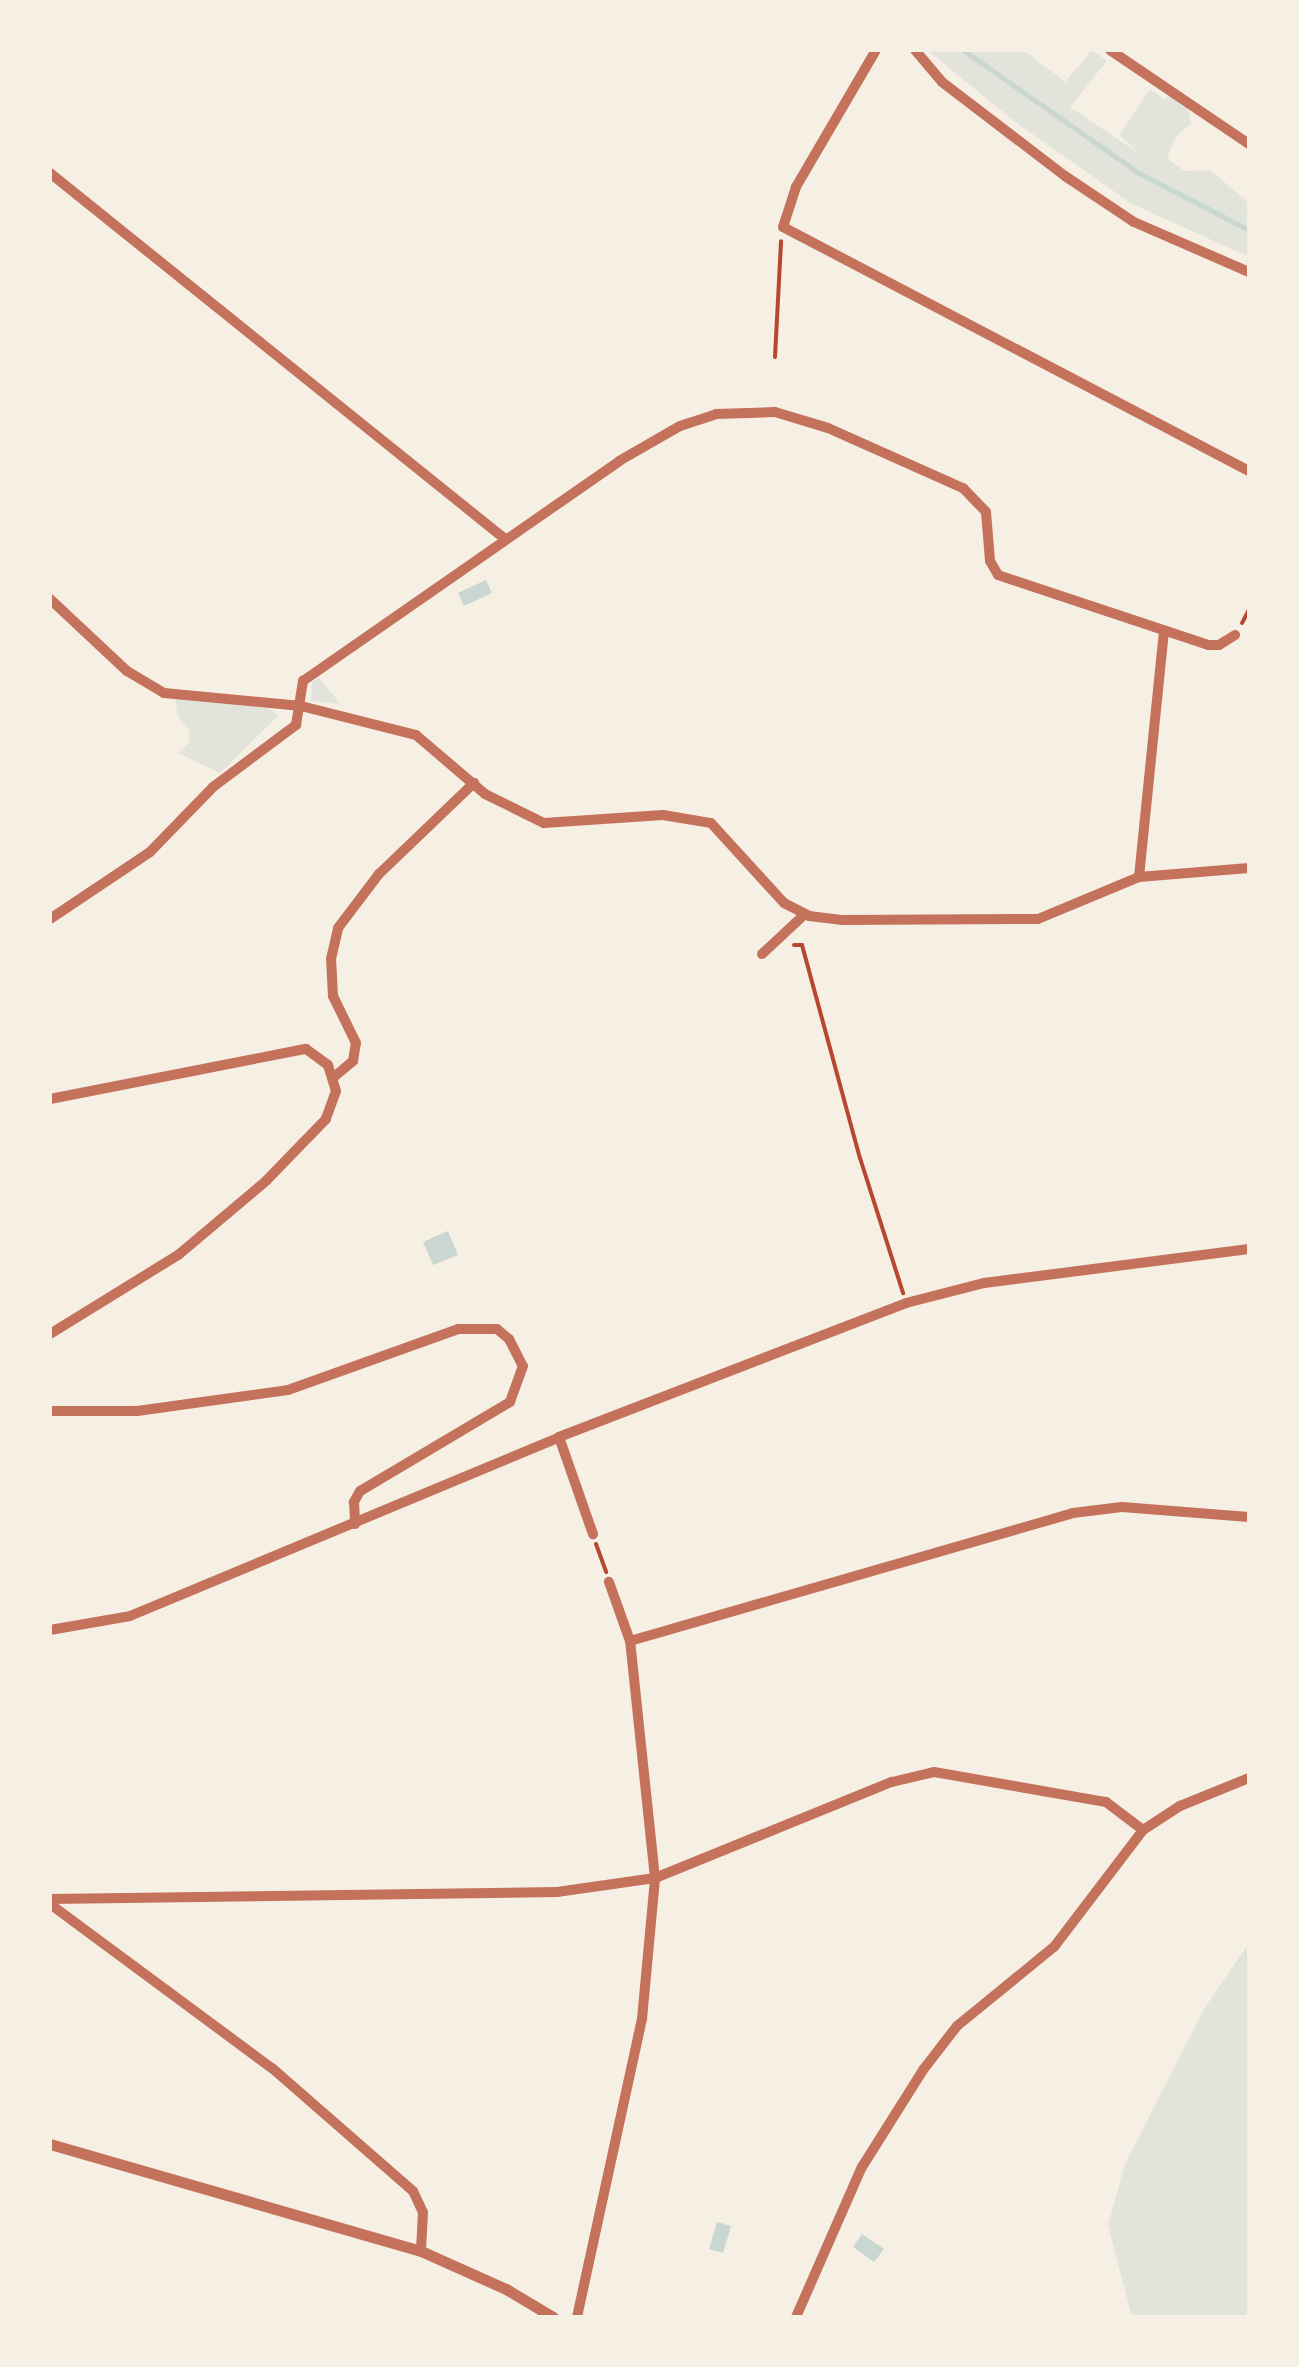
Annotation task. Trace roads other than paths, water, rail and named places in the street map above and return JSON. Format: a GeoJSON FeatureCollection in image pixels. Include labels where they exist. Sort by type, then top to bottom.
{"type":"FeatureCollection","features":[{"type":"Feature","properties":{"kind":"street"},"geometry":{"type":"LineString","coordinates":[[876,50],[796,188],[783,227],[1249,471]]}},
{"type":"Feature","properties":{"kind":"street"},"geometry":{"type":"LineString","coordinates":[[915,50],[942,82],[1065,176],[1134,222],[1249,272]]}},
{"type":"Feature","properties":{"kind":"street"},"geometry":{"type":"LineString","coordinates":[[1110,50],[1249,144]]}},
{"type":"Feature","properties":{"kind":"street"},"geometry":{"type":"LineString","coordinates":[[50,173],[505,539]]}},
{"type":"Feature","properties":{"kind":"street"},"geometry":{"type":"LineString","coordinates":[[50,920],[150,852],[214,788],[296,725],[303,681],[619,461],[680,426],[716,414],[775,412],[828,428],[971,494],[986,512],[990,561],[998,575],[1208,645],[1218,645],[1235,634]]}},
{"type":"Feature","properties":{"kind":"street"},"geometry":{"type":"LineString","coordinates":[[50,599],[127,671],[164,693],[301,706],[416,736],[516,813],[544,823],[664,815],[711,822],[784,902],[804,914],[841,920],[1038,918],[1139,877],[1249,868]]}},
{"type":"Feature","properties":{"kind":"street"},"geometry":{"type":"LineString","coordinates":[[1139,877],[1164,632]]}},
{"type":"Feature","properties":{"kind":"street"},"geometry":{"type":"LineString","coordinates":[[334,1077],[354,1061],[356,1044],[333,996],[331,959],[338,928],[379,874],[474,783]]}},
{"type":"Feature","properties":{"kind":"street"},"geometry":{"type":"LineString","coordinates":[[762,954],[804,914]]}},
{"type":"Feature","properties":{"kind":"street"},"geometry":{"type":"LineString","coordinates":[[50,1098],[296,1050],[318,1054],[334,1077],[336,1091],[326,1119],[266,1181],[178,1255],[50,1334]]}},
{"type":"Feature","properties":{"kind":"street"},"geometry":{"type":"LineString","coordinates":[[50,1630],[130,1616],[559,1437],[906,1304],[984,1283],[1249,1249]]}},
{"type":"Feature","properties":{"kind":"street"},"geometry":{"type":"LineString","coordinates":[[50,1411],[137,1411],[288,1390],[458,1329],[497,1329],[509,1339],[523,1366],[510,1402],[360,1490],[354,1502],[355,1524]]}},
{"type":"Feature","properties":{"kind":"street"},"geometry":{"type":"LineString","coordinates":[[559,1437],[593,1534]]}},
{"type":"Feature","properties":{"kind":"street"},"geometry":{"type":"LineString","coordinates":[[630,1641],[1072,1513],[1122,1507],[1249,1517]]}},
{"type":"Feature","properties":{"kind":"street"},"geometry":{"type":"LineString","coordinates":[[577,2317],[642,2019],[655,1878],[630,1641],[610,1582]]}},
{"type":"Feature","properties":{"kind":"street"},"geometry":{"type":"LineString","coordinates":[[50,1902],[557,1892],[655,1878],[892,1782],[934,1772],[1106,1802],[1144,1830]]}},
{"type":"Feature","properties":{"kind":"street"},"geometry":{"type":"LineString","coordinates":[[796,2317],[862,2167],[923,2070],[957,2026],[1054,1946],[1144,1830],[1180,1806],[1249,1778]]}},
{"type":"Feature","properties":{"kind":"street"},"geometry":{"type":"LineString","coordinates":[[50,1902],[272,2068],[413,2192],[423,2212],[420,2251]]}},
{"type":"Feature","properties":{"kind":"street"},"geometry":{"type":"LineString","coordinates":[[50,2144],[420,2251],[465,2269],[553,2317]]}},
{"type":"Feature","properties":{"kind":"waterway"},"geometry":{"type":"LineString","coordinates":[[963,50],[1137,172],[1249,230]]}}]}
